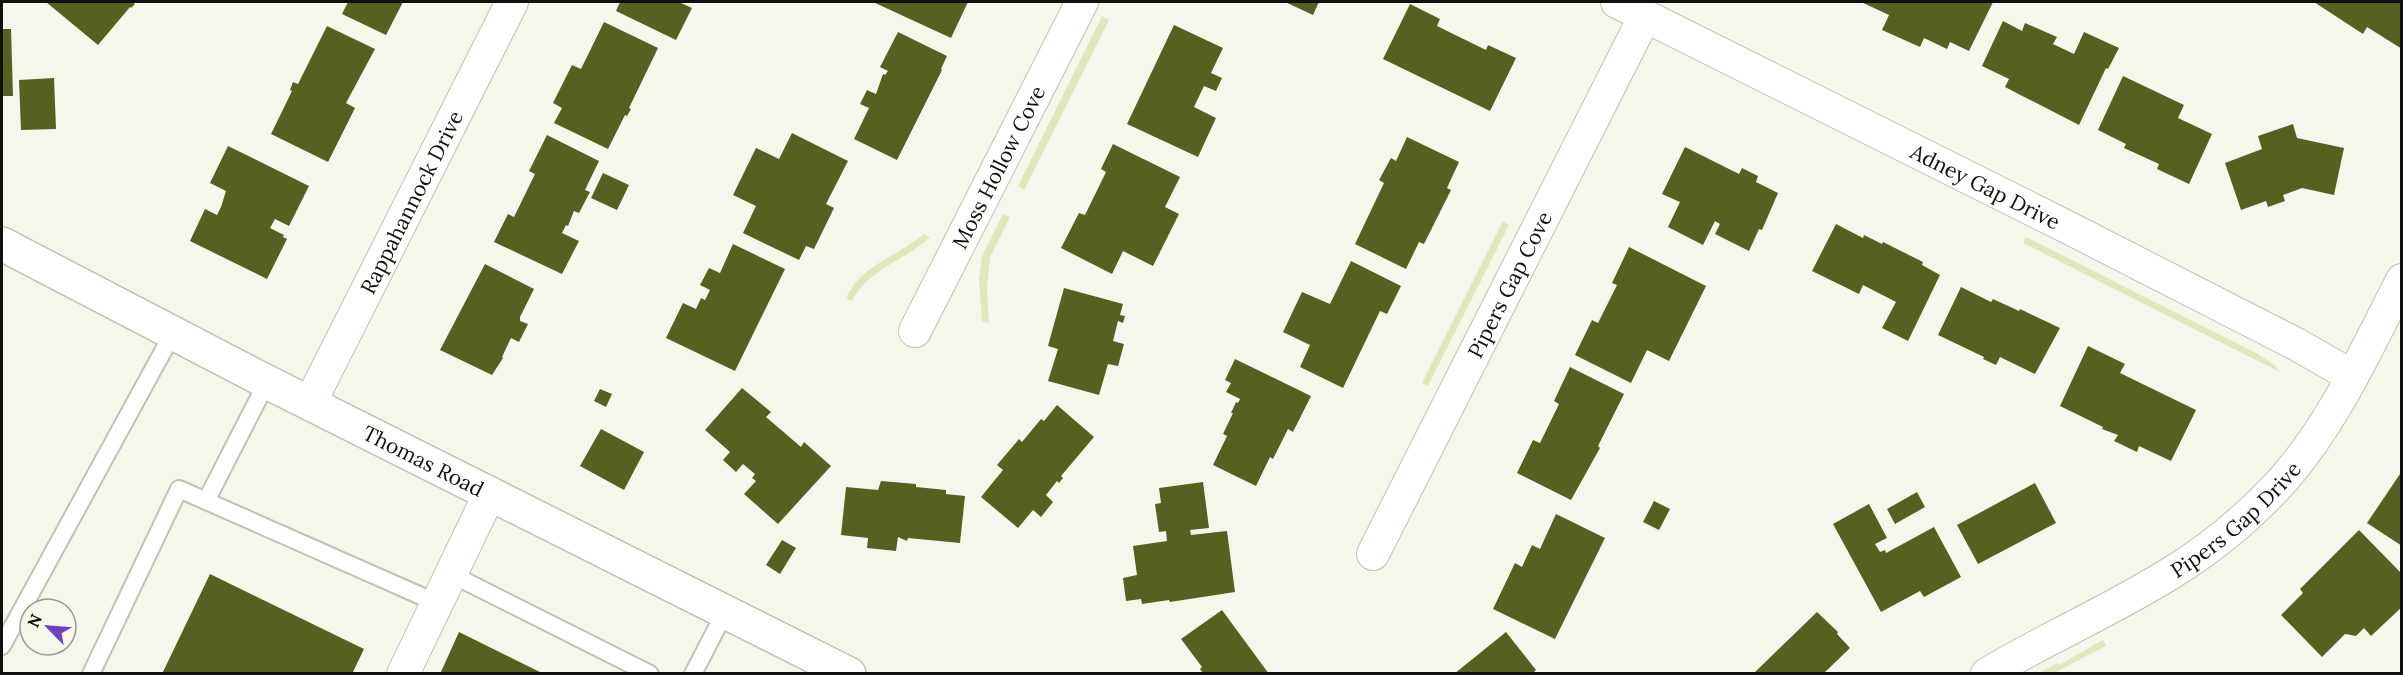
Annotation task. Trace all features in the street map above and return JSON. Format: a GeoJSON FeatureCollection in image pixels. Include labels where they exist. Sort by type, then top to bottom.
{"type":"FeatureCollection","features":[{"type":"Feature","properties":{"kind":"street","name":"Rappahannock Drive"},"geometry":{"type":"LineString","coordinates":[[310,403],[512,2]]}},
{"type":"Feature","properties":{"kind":"street","name":"Moss Hollow Cove"},"geometry":{"type":"LineString","coordinates":[[915,332],[1082,2]]}},
{"type":"Feature","properties":{"kind":"street","name":"Adney Gap Drive"},"geometry":{"type":"LineString","coordinates":[[1617,2],[2162,276],[2352,376]]}},
{"type":"Feature","properties":{"kind":"street","name":"Pipers Gap Cove"},"geometry":{"type":"LineString","coordinates":[[1374,554],[1645,16]]}},
{"type":"Feature","properties":{"kind":"street","name":"Thomas Road"},"geometry":{"type":"LineString","coordinates":[[2,244],[267,382],[849,674]]}},
{"type":"Feature","properties":{"kind":"street","name":"Pipers Gap Drive"},"geometry":{"type":"LineString","coordinates":[[1987,674],[2170,574],[2231,530],[2283,479],[2333,410],[2402,280]]}},
{"type":"Feature","properties":{"kind":"street"},"geometry":{"type":"LineString","coordinates":[[403,674],[490,494]]}},
{"type":"Feature","properties":{"kind":"lane"},"geometry":{"type":"LineString","coordinates":[[2,646],[173,333]]}},
{"type":"Feature","properties":{"kind":"lane"},"geometry":{"type":"LineString","coordinates":[[206,501],[267,382]]}},
{"type":"Feature","properties":{"kind":"lane"},"geometry":{"type":"LineString","coordinates":[[91,674],[179,489],[437,603]]}},
{"type":"Feature","properties":{"kind":"lane"},"geometry":{"type":"LineString","coordinates":[[451,574],[650,674]]}},
{"type":"Feature","properties":{"kind":"lane"},"geometry":{"type":"LineString","coordinates":[[693,674],[724,612]]}},
{"type":"Feature","properties":{"kind":"green space"},"geometry":{"type":"Polygon","coordinates":[[[1102,16],[1109,20],[1024,190],[1018,186],[1102,16]]]}},
{"type":"Feature","properties":{"kind":"green space"},"geometry":{"type":"Polygon","coordinates":[[[1003,214],[1010,217],[990,257],[987,289],[989,323],[982,321],[979,280],[982,256],[1003,214]]]}},
{"type":"Feature","properties":{"kind":"green space"},"geometry":{"type":"Polygon","coordinates":[[[1503,221],[1509,225],[1428,386],[1422,383],[1503,221]]]}},
{"type":"Feature","properties":{"kind":"green space"},"geometry":{"type":"Polygon","coordinates":[[[924,234],[930,237],[867,281],[852,301],[846,298],[861,277],[924,234]]]}},
{"type":"Feature","properties":{"kind":"green space"},"geometry":{"type":"Polygon","coordinates":[[[2026,237],[2258,354],[2280,372],[2023,243],[2026,237]]]}},
{"type":"Feature","properties":{"kind":"green space"},"geometry":{"type":"Polygon","coordinates":[[[2103,640],[2106,646],[2054,673],[2039,673],[2058,663],[2059,665],[2103,640]]]}},
{"type":"Feature","properties":{"kind":"building"},"geometry":{"type":"Polygon","coordinates":[[[46,2],[132,2],[135,4],[98,45],[46,2]]]}},
{"type":"Feature","properties":{"kind":"building"},"geometry":{"type":"Polygon","coordinates":[[[348,2],[403,2],[386,35],[342,14],[348,2]]]}},
{"type":"Feature","properties":{"kind":"building"},"geometry":{"type":"Polygon","coordinates":[[[620,2],[679,2],[692,8],[676,40],[616,11],[620,2]]]}},
{"type":"Feature","properties":{"kind":"building"},"geometry":{"type":"Polygon","coordinates":[[[873,2],[968,2],[951,38],[873,2]]]}},
{"type":"Feature","properties":{"kind":"building"},"geometry":{"type":"Polygon","coordinates":[[[1285,2],[1319,2],[1313,15],[1285,2]]]}},
{"type":"Feature","properties":{"kind":"building"},"geometry":{"type":"Polygon","coordinates":[[[1861,2],[1993,2],[1969,51],[1950,42],[1947,49],[1924,38],[1920,47],[1882,30],[1889,15],[1861,2]]]}},
{"type":"Feature","properties":{"kind":"building"},"geometry":{"type":"Polygon","coordinates":[[[2314,2],[2402,2],[2402,49],[2367,27],[2363,34],[2314,2]]]}},
{"type":"Feature","properties":{"kind":"building"},"geometry":{"type":"Polygon","coordinates":[[[1410,4],[1440,19],[1437,26],[1486,50],[1488,45],[1516,58],[1490,111],[1383,59],[1410,4]]]}},
{"type":"Feature","properties":{"kind":"building"},"geometry":{"type":"Polygon","coordinates":[[[2003,21],[2022,31],[2025,23],[2057,37],[2053,44],[2074,54],[2084,32],[2119,48],[2108,69],[2106,68],[2079,125],[2005,87],[2009,79],[1982,66],[2003,21]]]}},
{"type":"Feature","properties":{"kind":"building"},"geometry":{"type":"Polygon","coordinates":[[[604,22],[658,48],[629,108],[631,109],[627,116],[625,115],[608,149],[554,123],[562,108],[553,103],[572,65],[581,69],[604,22]]]}},
{"type":"Feature","properties":{"kind":"building"},"geometry":{"type":"Polygon","coordinates":[[[1174,25],[1223,48],[1211,73],[1222,78],[1216,91],[1204,86],[1194,107],[1216,118],[1198,157],[1127,124],[1174,25]]]}},
{"type":"Feature","properties":{"kind":"building"},"geometry":{"type":"Polygon","coordinates":[[[327,26],[375,49],[346,103],[355,108],[328,162],[271,134],[292,91],[290,90],[293,82],[298,84],[327,26]]]}},
{"type":"Feature","properties":{"kind":"building"},"geometry":{"type":"Polygon","coordinates":[[[2,29],[11,29],[13,96],[2,96],[2,29]]]}},
{"type":"Feature","properties":{"kind":"building"},"geometry":{"type":"Polygon","coordinates":[[[898,32],[947,56],[897,160],[854,139],[869,108],[860,104],[867,90],[876,94],[883,74],[885,75],[888,71],[880,67],[898,32]]]}},
{"type":"Feature","properties":{"kind":"building"},"geometry":{"type":"Polygon","coordinates":[[[2123,76],[2184,105],[2178,118],[2212,134],[2189,184],[2157,169],[2159,164],[2124,148],[2126,144],[2098,130],[2123,76]]]}},
{"type":"Feature","properties":{"kind":"building"},"geometry":{"type":"Polygon","coordinates":[[[54,78],[56,129],[21,130],[19,80],[54,78]]]}},
{"type":"Feature","properties":{"kind":"building"},"geometry":{"type":"Polygon","coordinates":[[[2293,124],[2297,138],[2344,148],[2334,195],[2302,188],[2283,195],[2285,201],[2268,207],[2266,201],[2241,210],[2225,163],[2262,149],[2258,136],[2293,124]]]}},
{"type":"Feature","properties":{"kind":"building"},"geometry":{"type":"Polygon","coordinates":[[[792,133],[848,161],[826,204],[834,208],[814,249],[806,246],[799,260],[743,233],[756,206],[733,195],[756,148],[779,159],[792,133]]]}},
{"type":"Feature","properties":{"kind":"building"},"geometry":{"type":"Polygon","coordinates":[[[547,135],[599,161],[585,190],[590,192],[579,213],[574,211],[568,226],[566,225],[562,233],[579,241],[562,274],[494,242],[508,214],[514,217],[535,174],[529,171],[547,135]]]}},
{"type":"Feature","properties":{"kind":"building"},"geometry":{"type":"Polygon","coordinates":[[[1407,137],[1459,162],[1447,188],[1451,190],[1424,244],[1419,242],[1406,269],[1355,244],[1384,183],[1379,180],[1391,158],[1396,161],[1407,137]]]}},
{"type":"Feature","properties":{"kind":"building"},"geometry":{"type":"Polygon","coordinates":[[[1113,144],[1180,177],[1165,207],[1179,214],[1153,266],[1123,251],[1112,274],[1061,248],[1079,213],[1085,215],[1106,172],[1101,169],[1113,144]]]}},
{"type":"Feature","properties":{"kind":"building"},"geometry":{"type":"Polygon","coordinates":[[[228,146],[309,186],[289,226],[275,219],[270,228],[287,239],[267,279],[190,241],[205,209],[217,215],[221,207],[226,191],[210,183],[228,146]]]}},
{"type":"Feature","properties":{"kind":"building"},"geometry":{"type":"Polygon","coordinates":[[[1685,147],[1739,174],[1742,168],[1758,176],[1756,182],[1778,193],[1762,230],[1759,229],[1749,251],[1715,234],[1720,224],[1715,221],[1703,245],[1668,227],[1680,202],[1662,194],[1685,147]]]}},
{"type":"Feature","properties":{"kind":"building"},"geometry":{"type":"Polygon","coordinates":[[[603,173],[629,185],[617,210],[591,198],[603,173]]]}},
{"type":"Feature","properties":{"kind":"building"},"geometry":{"type":"Polygon","coordinates":[[[1836,224],[1863,238],[1864,235],[1882,244],[1883,242],[1923,262],[1922,265],[1940,275],[1908,341],[1882,328],[1896,302],[1863,285],[1859,294],[1812,271],[1836,224]]]}},
{"type":"Feature","properties":{"kind":"building"},"geometry":{"type":"Polygon","coordinates":[[[733,244],[785,269],[735,371],[666,338],[683,303],[696,309],[701,298],[705,300],[710,290],[700,285],[709,268],[720,273],[733,244]]]}},
{"type":"Feature","properties":{"kind":"building"},"geometry":{"type":"Polygon","coordinates":[[[1629,247],[1706,286],[1669,361],[1647,350],[1631,383],[1575,355],[1592,320],[1598,323],[1617,285],[1612,283],[1629,247]]]}},
{"type":"Feature","properties":{"kind":"building"},"geometry":{"type":"Polygon","coordinates":[[[1351,261],[1401,286],[1387,314],[1380,311],[1343,388],[1300,367],[1310,345],[1283,332],[1302,292],[1330,304],[1351,261]]]}},
{"type":"Feature","properties":{"kind":"building"},"geometry":{"type":"Polygon","coordinates":[[[485,264],[534,289],[520,317],[520,321],[528,324],[519,342],[511,338],[503,358],[492,375],[440,350],[485,264]]]}},
{"type":"Feature","properties":{"kind":"building"},"geometry":{"type":"Polygon","coordinates":[[[1961,287],[1991,302],[1993,299],[2019,311],[2020,309],[2060,328],[2035,374],[2000,357],[1996,365],[1938,335],[1961,287]]]}},
{"type":"Feature","properties":{"kind":"building"},"geometry":{"type":"Polygon","coordinates":[[[1064,288],[1123,304],[1120,315],[1125,316],[1123,323],[1118,321],[1113,341],[1124,344],[1118,366],[1108,364],[1099,395],[1048,381],[1058,349],[1048,346],[1064,288]]]}},
{"type":"Feature","properties":{"kind":"building"},"geometry":{"type":"Polygon","coordinates":[[[2088,346],[2125,364],[2120,373],[2196,410],[2171,461],[2139,446],[2137,452],[2114,441],[2118,435],[2060,406],[2088,346]]]}},
{"type":"Feature","properties":{"kind":"building"},"geometry":{"type":"Polygon","coordinates":[[[1235,359],[1311,396],[1293,432],[1288,429],[1273,459],[1270,457],[1256,486],[1213,465],[1227,436],[1223,434],[1233,413],[1231,413],[1240,399],[1226,392],[1231,383],[1225,380],[1235,359]]]}},
{"type":"Feature","properties":{"kind":"building"},"geometry":{"type":"Polygon","coordinates":[[[1570,367],[1624,394],[1598,446],[1600,448],[1571,500],[1517,473],[1533,440],[1540,443],[1559,404],[1554,401],[1570,367]]]}},
{"type":"Feature","properties":{"kind":"building"},"geometry":{"type":"Polygon","coordinates":[[[742,388],[771,412],[766,417],[801,447],[804,442],[831,466],[778,524],[744,494],[756,481],[752,478],[755,474],[743,464],[736,472],[723,460],[730,452],[705,430],[742,388]]]}},
{"type":"Feature","properties":{"kind":"building"},"geometry":{"type":"Polygon","coordinates":[[[600,389],[612,394],[606,407],[594,401],[600,389]]]}},
{"type":"Feature","properties":{"kind":"building"},"geometry":{"type":"Polygon","coordinates":[[[1057,405],[1094,437],[1061,476],[1063,478],[1059,483],[1057,481],[1046,495],[1053,502],[1041,517],[1033,510],[1018,528],[981,497],[1003,470],[997,465],[1019,439],[1022,442],[1041,419],[1044,421],[1057,405]]]}},
{"type":"Feature","properties":{"kind":"building"},"geometry":{"type":"Polygon","coordinates":[[[601,429],[644,452],[624,490],[580,466],[601,429]]]}},
{"type":"Feature","properties":{"kind":"building"},"geometry":{"type":"Polygon","coordinates":[[[2402,471],[2402,546],[2367,523],[2402,471]]]}},
{"type":"Feature","properties":{"kind":"building"},"geometry":{"type":"Polygon","coordinates":[[[881,481],[916,484],[916,487],[946,490],[946,494],[965,496],[960,543],[908,538],[907,541],[898,537],[896,551],[867,548],[868,538],[841,535],[846,487],[878,490],[881,481]]]}},
{"type":"Feature","properties":{"kind":"building"},"geometry":{"type":"Polygon","coordinates":[[[1203,482],[1209,528],[1190,530],[1191,535],[1227,531],[1235,592],[1170,602],[1169,600],[1142,604],[1141,599],[1126,601],[1123,578],[1137,575],[1133,546],[1167,541],[1166,531],[1159,532],[1155,504],[1161,503],[1159,488],[1203,482]]]}},
{"type":"Feature","properties":{"kind":"building"},"geometry":{"type":"Polygon","coordinates":[[[2035,483],[2056,523],[1978,564],[1957,525],[2035,483]]]}},
{"type":"Feature","properties":{"kind":"building"},"geometry":{"type":"Polygon","coordinates":[[[1917,492],[1925,507],[1895,524],[1887,509],[1917,492]]]}},
{"type":"Feature","properties":{"kind":"building"},"geometry":{"type":"Polygon","coordinates":[[[1654,501],[1670,509],[1659,530],[1643,522],[1654,501]]]}},
{"type":"Feature","properties":{"kind":"building"},"geometry":{"type":"Polygon","coordinates":[[[1869,504],[1887,538],[1875,544],[1880,552],[1885,550],[1886,553],[1934,527],[1961,577],[1924,597],[1920,591],[1881,612],[1833,524],[1869,504]]]}},
{"type":"Feature","properties":{"kind":"building"},"geometry":{"type":"Polygon","coordinates":[[[1556,514],[1605,538],[1555,639],[1493,609],[1515,563],[1522,567],[1532,545],[1540,549],[1556,514]]]}},
{"type":"Feature","properties":{"kind":"building"},"geometry":{"type":"Polygon","coordinates":[[[2359,530],[2402,574],[2402,607],[2371,636],[2364,628],[2356,636],[2345,634],[2322,657],[2281,615],[2303,593],[2300,589],[2359,530]]]}},
{"type":"Feature","properties":{"kind":"building"},"geometry":{"type":"Polygon","coordinates":[[[782,540],[796,548],[780,574],[766,565],[782,540]]]}},
{"type":"Feature","properties":{"kind":"building"},"geometry":{"type":"Polygon","coordinates":[[[210,574],[364,649],[352,674],[162,674],[210,574]]]}},
{"type":"Feature","properties":{"kind":"building"},"geometry":{"type":"Polygon","coordinates":[[[1222,610],[1269,674],[1204,674],[1200,669],[1202,667],[1181,639],[1222,610]]]}},
{"type":"Feature","properties":{"kind":"building"},"geometry":{"type":"Polygon","coordinates":[[[1817,612],[1838,632],[1837,634],[1850,648],[1823,674],[1753,674],[1817,612]]]}},
{"type":"Feature","properties":{"kind":"building"},"geometry":{"type":"Polygon","coordinates":[[[459,632],[544,674],[440,674],[459,632]]]}},
{"type":"Feature","properties":{"kind":"building"},"geometry":{"type":"Polygon","coordinates":[[[1506,632],[1536,670],[1532,674],[1454,674],[1506,632]]]}}]}
